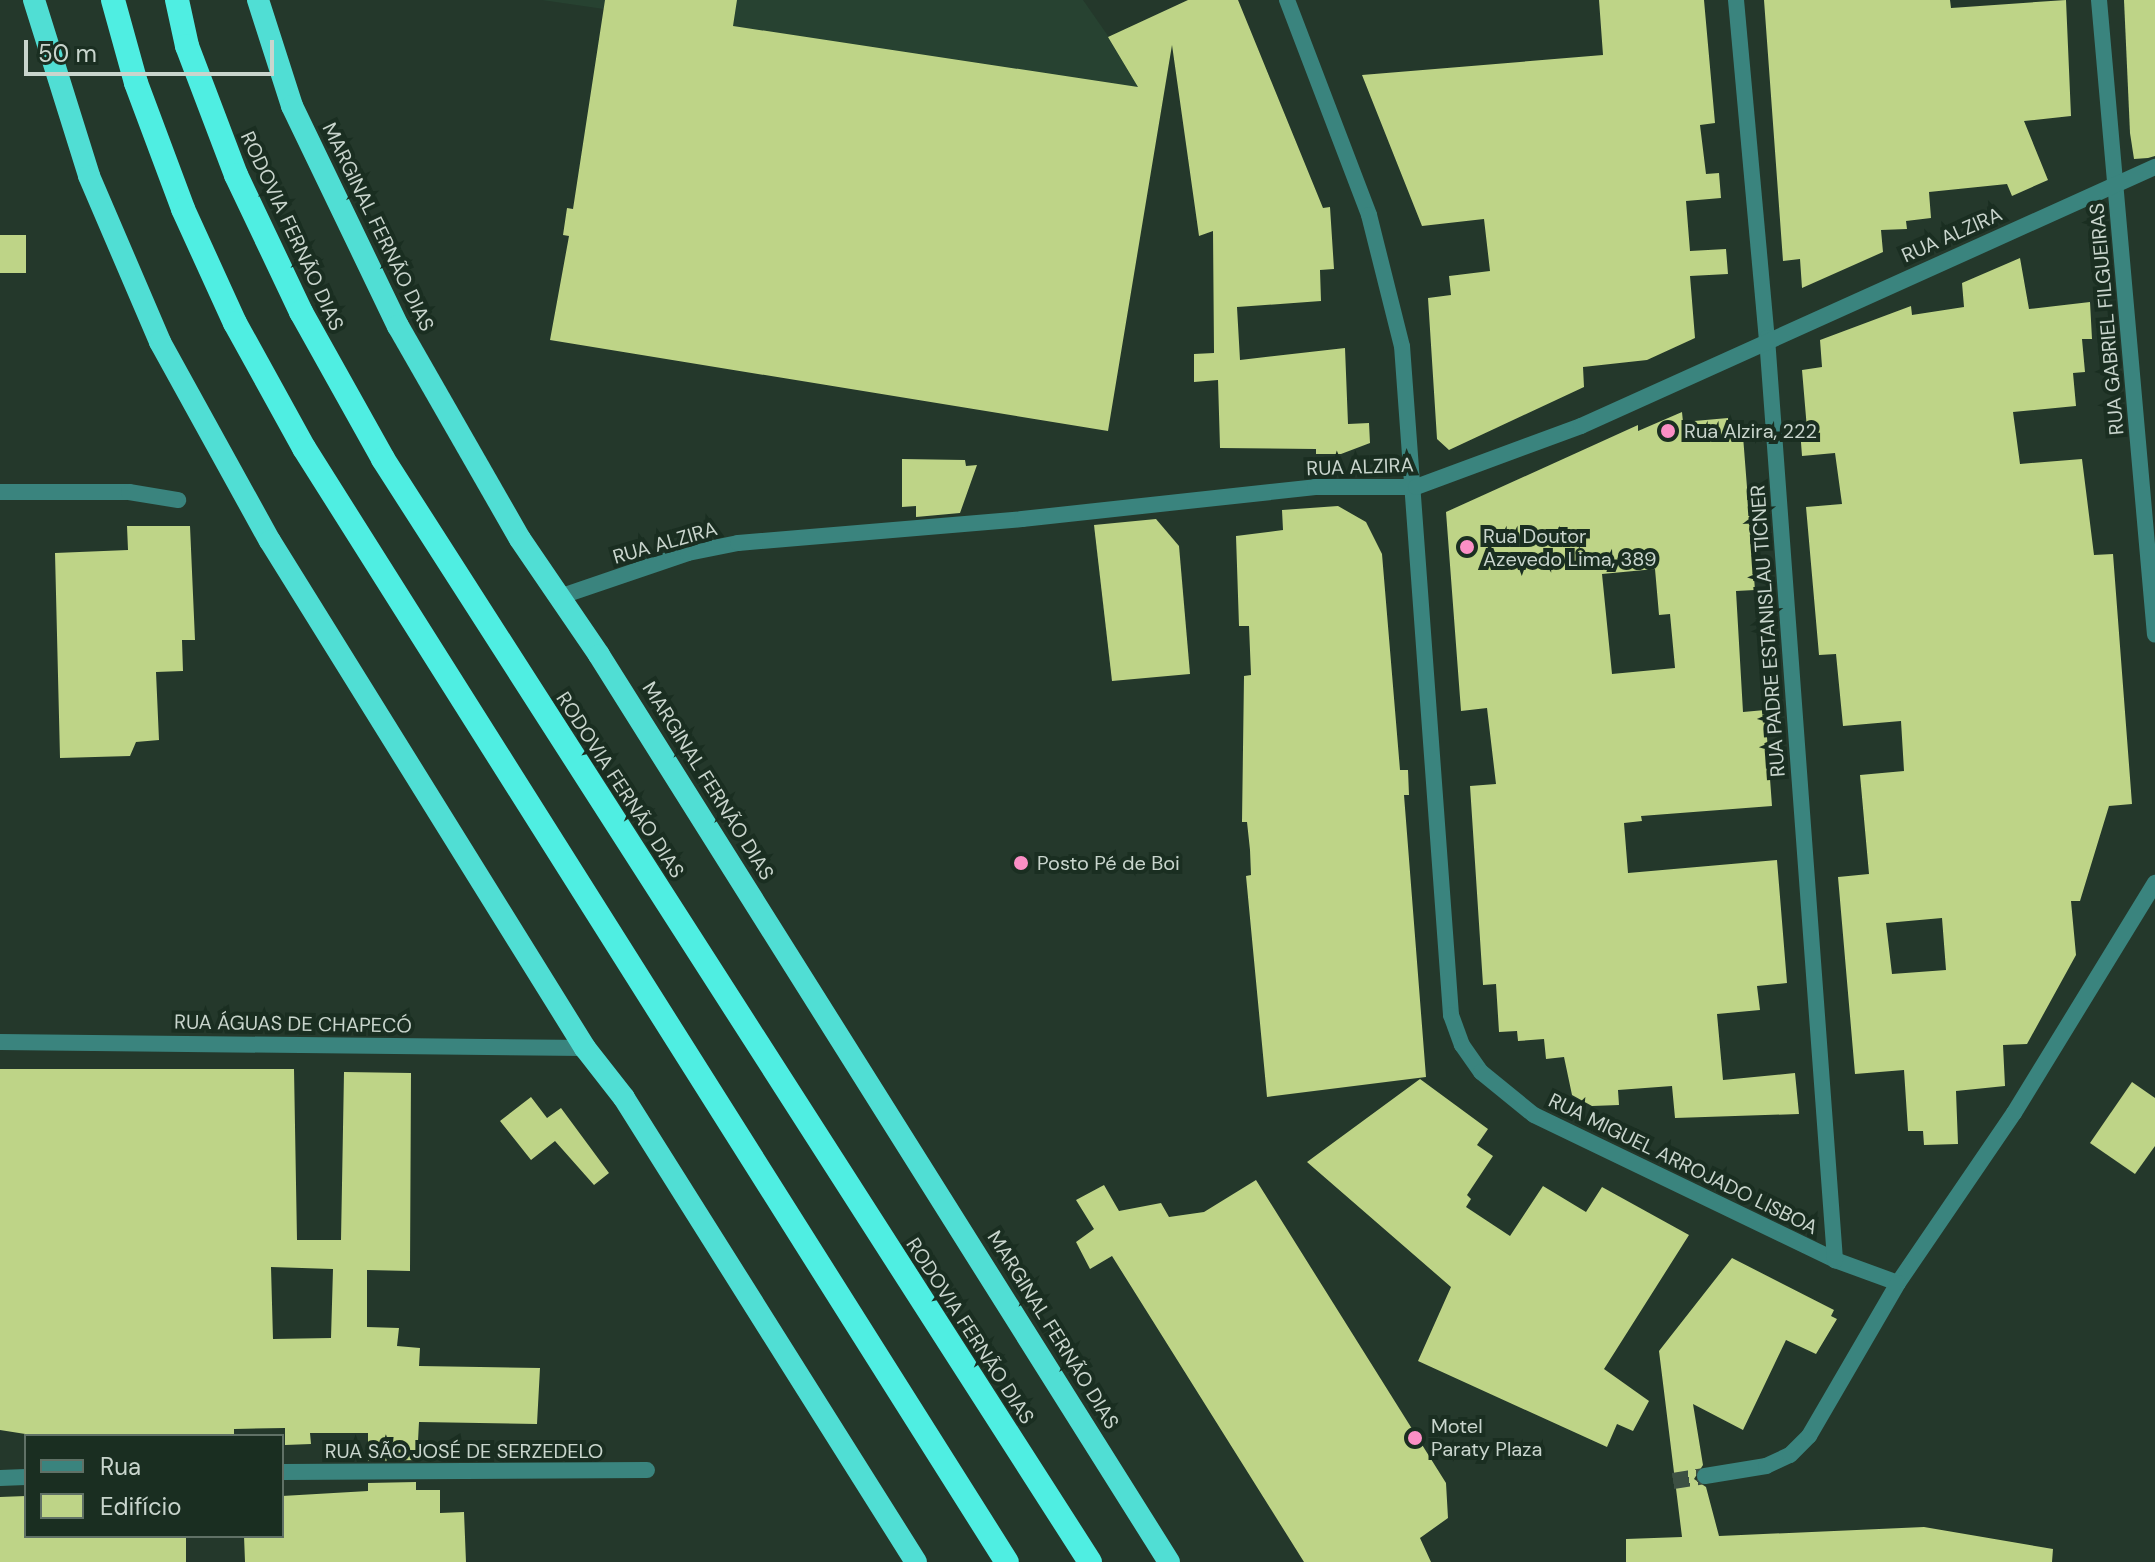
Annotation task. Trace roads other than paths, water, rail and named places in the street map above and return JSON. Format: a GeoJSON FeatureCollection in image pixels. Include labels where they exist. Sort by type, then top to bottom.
{"type":"FeatureCollection","features":[{"type":"Feature","properties":{"kind":"highway"},"geometry":{"type":"LineString","coordinates":[[34,0],[89,176],[160,342],[270,541],[585,1048],[624,1098],[916,1562]]}},
{"type":"Feature","properties":{"kind":"highway"},"geometry":{"type":"LineString","coordinates":[[113,0],[136,83],[183,209],[235,323],[304,448],[1007,1562]]}},
{"type":"Feature","properties":{"kind":"highway","name":"RODOVIA FERNÃO DIAS"},"geometry":{"type":"LineString","coordinates":[[177,0],[187,46],[236,175],[301,312],[383,459],[1090,1562]]}},
{"type":"Feature","properties":{"kind":"highway","name":"MARGINAL FERNÃO DIAS"},"geometry":{"type":"LineString","coordinates":[[258,0],[292,106],[398,326],[559,597],[1169,1562]]}},
{"type":"Feature","properties":{"kind":"street","name":"RUA MIGUEL ARROJADO LISBOA"},"geometry":{"type":"LineString","coordinates":[[1287,0],[1369,215],[1402,346],[1416,487],[1451,1015],[1462,1045],[1481,1072],[1534,1115],[1835,1260],[1898,1283]]}},
{"type":"Feature","properties":{"kind":"street","name":"RUA PADRE ESTANISLAU TICNER"},"geometry":{"type":"LineString","coordinates":[[1736,0],[1767,338],[1835,1260]]}},
{"type":"Feature","properties":{"kind":"street","name":"RUA GABRIEL FILGUEIRAS"},"geometry":{"type":"LineString","coordinates":[[2099,0],[2155,635]]}},
{"type":"Feature","properties":{"kind":"street","name":"RUA ALZIRA"},"geometry":{"type":"LineString","coordinates":[[559,597],[688,553],[738,543],[1022,519],[1315,487],[1416,487],[1581,426],[1767,338],[2155,167]]}},
{"type":"Feature","properties":{"kind":"street"},"geometry":{"type":"LineString","coordinates":[[0,492],[129,492],[178,500]]}},
{"type":"Feature","properties":{"kind":"street"},"geometry":{"type":"LineString","coordinates":[[1705,1476],[1766,1466],[1790,1455],[1809,1436],[1898,1283],[2014,1113],[2155,883]]}},
{"type":"Feature","properties":{"kind":"street","name":"RUA ÁGUAS DE CHAPECÓ"},"geometry":{"type":"LineString","coordinates":[[0,1042],[585,1048]]}},
{"type":"Feature","properties":{"kind":"street","name":"RUA SÃO JOSÉ DE SERZEDELO"},"geometry":{"type":"LineString","coordinates":[[284,1472],[647,1470]]}},
{"type":"Feature","properties":{"kind":"street"},"geometry":{"type":"LineString","coordinates":[[0,1478],[24,1477]]}},
{"type":"Feature","properties":{"kind":"tunnel"},"geometry":{"type":"LineString","coordinates":[[1673,1481],[1705,1476]]}},
{"type":"Feature","properties":{"kind":"place","name":"Rua Alzira, 222"},"geometry":{"type":"Point","coordinates":[1668,431]}},
{"type":"Feature","properties":{"kind":"place","name":"Rua Doutor Azevedo Lima, 389"},"geometry":{"type":"Point","coordinates":[1467,547]}},
{"type":"Feature","properties":{"kind":"place","name":"Posto Pé de Boi"},"geometry":{"type":"Point","coordinates":[1021,863]}},
{"type":"Feature","properties":{"kind":"place","name":"Motel Paraty Plaza"},"geometry":{"type":"Point","coordinates":[1415,1438]}}]}
